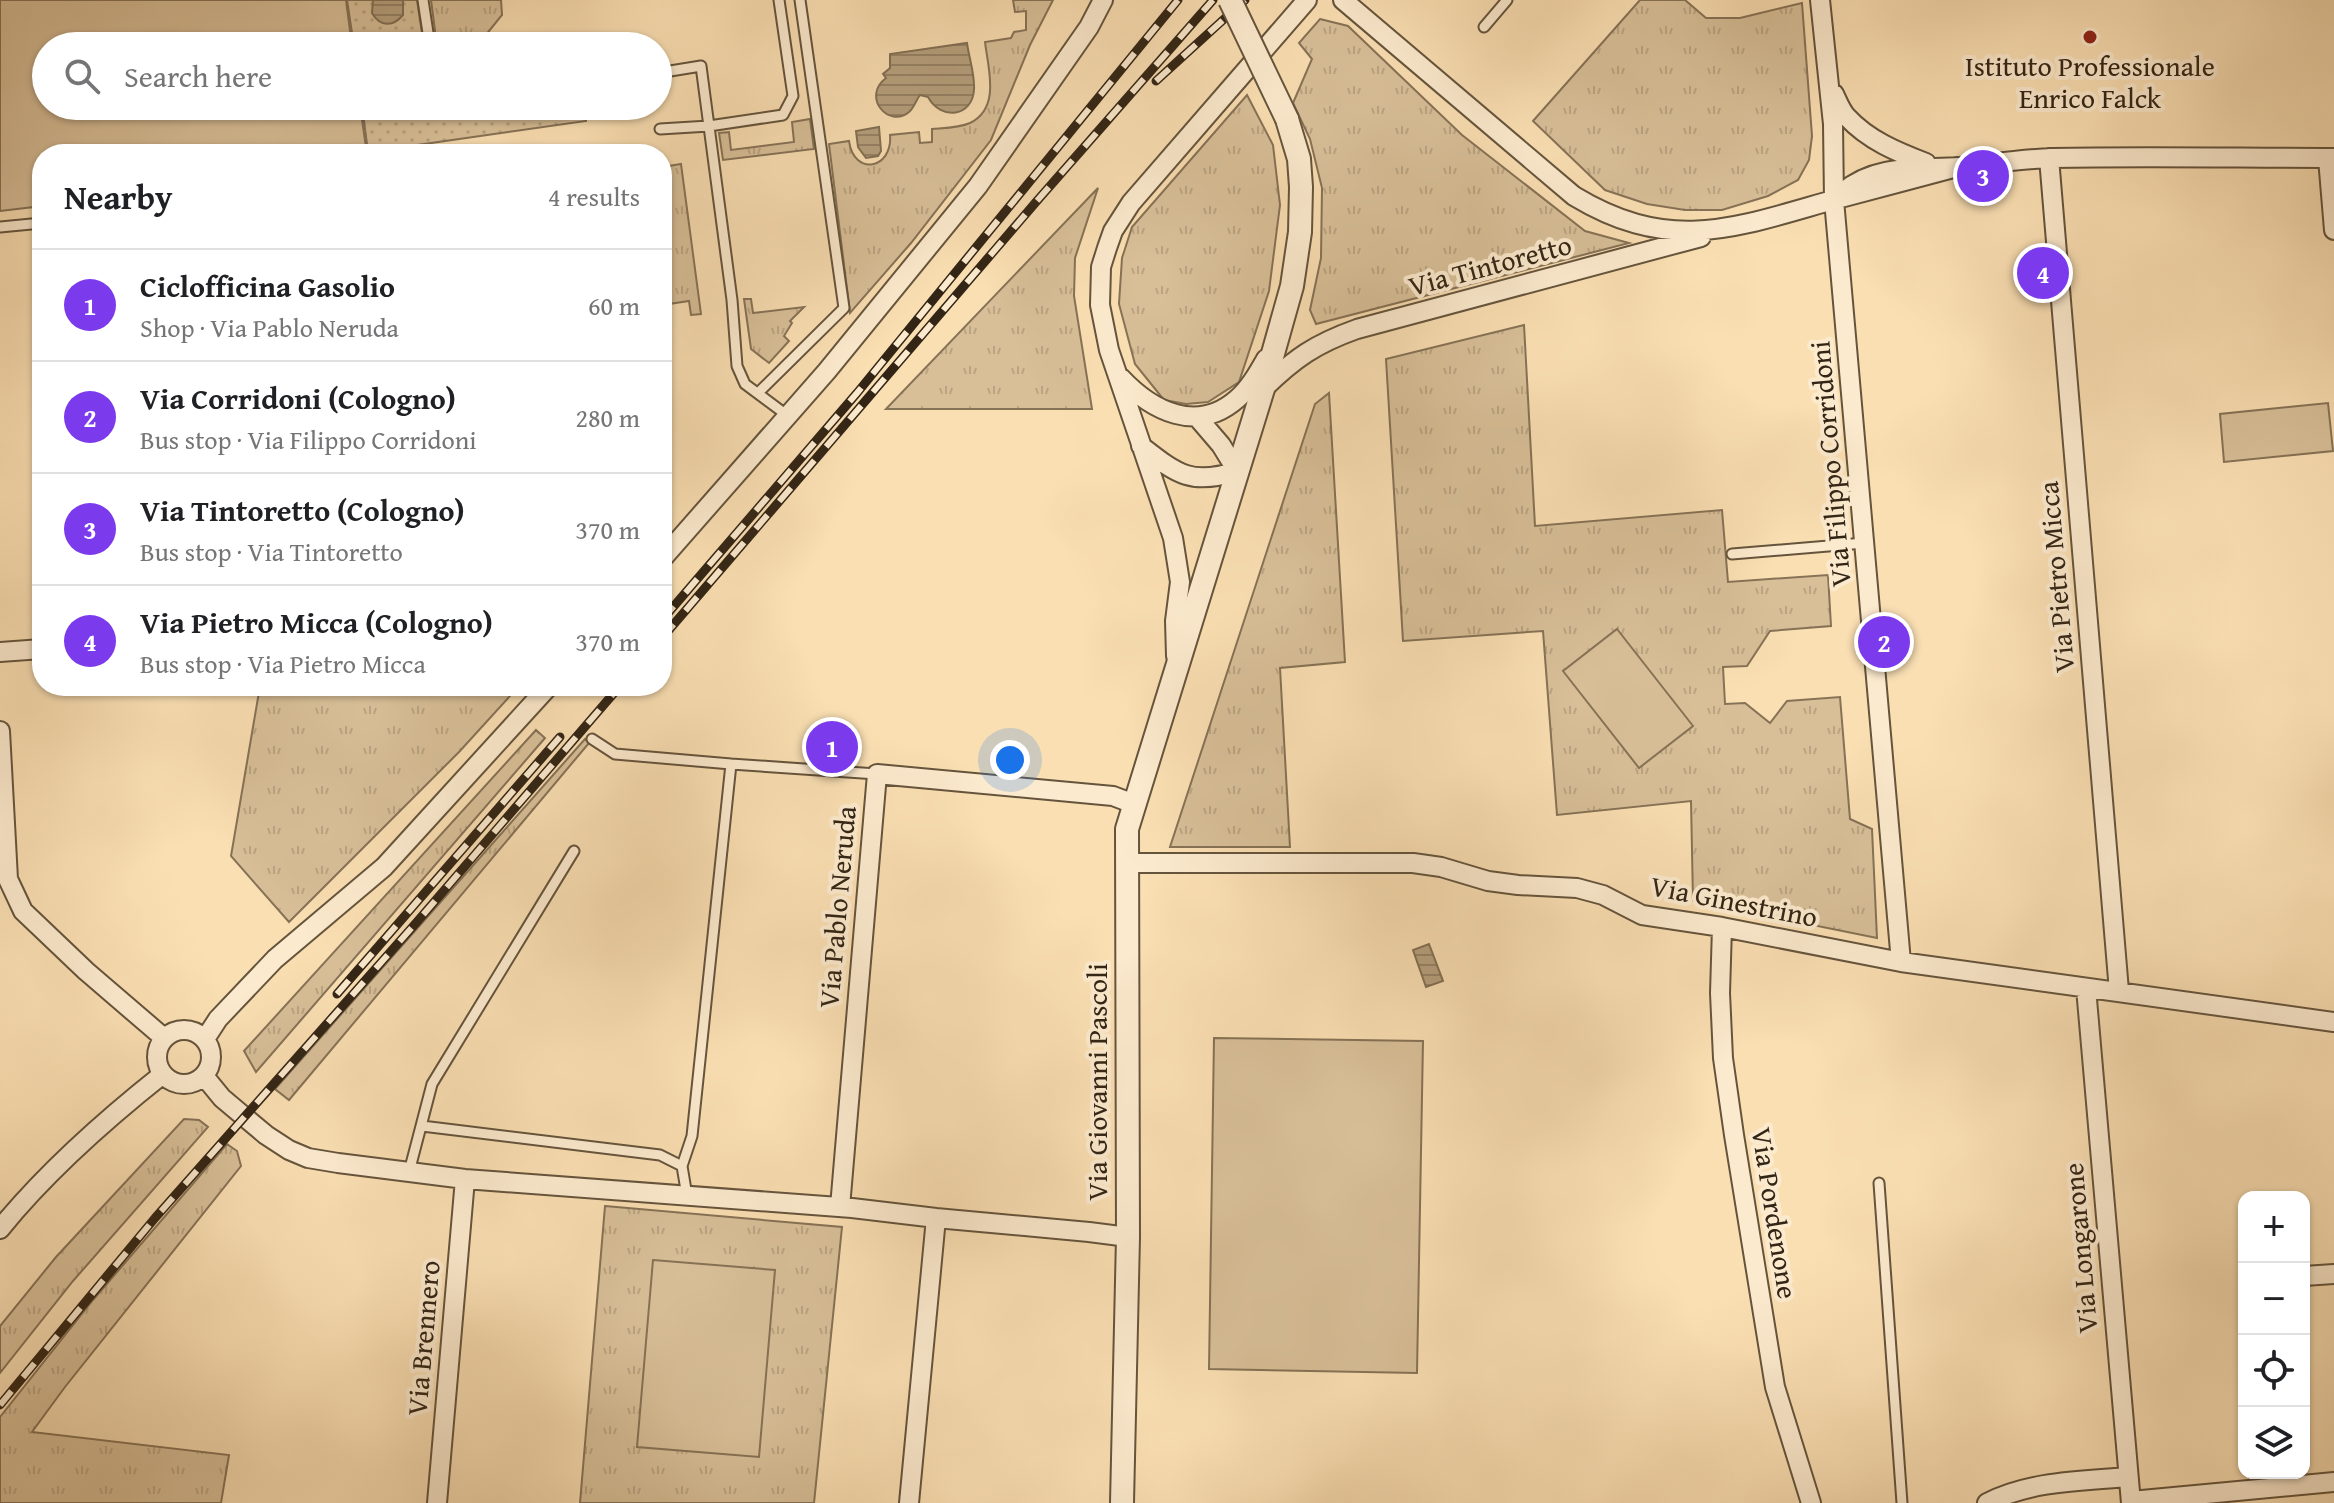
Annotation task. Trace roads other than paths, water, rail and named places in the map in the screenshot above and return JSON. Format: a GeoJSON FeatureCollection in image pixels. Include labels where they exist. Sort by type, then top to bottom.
{"type":"FeatureCollection","features":[{"type":"Feature","properties":{"kind":"street"},"geometry":{"type":"LineString","coordinates":[[672,548],[788,416],[978,186],[1089,27],[1103,0]]}},
{"type":"Feature","properties":{"kind":"street"},"geometry":{"type":"LineString","coordinates":[[1089,27],[1118,0]]}},
{"type":"Feature","properties":{"kind":"street","name":"Via Giovanni Pascoli"},"geometry":{"type":"LineString","coordinates":[[1122,1503],[1128,1237],[1127,829],[1263,389],[1292,286],[1301,222],[1301,173],[1287,119],[1230,0]]}},
{"type":"Feature","properties":{"kind":"street","name":"Via Giovanni Pascoli"},"geometry":{"type":"LineString","coordinates":[[1177,668],[1175,621],[1180,582],[1173,538],[1103,328],[1101,267],[1113,231],[1144,188],[1307,0]]}},
{"type":"Feature","properties":{"kind":"street","name":"Via Tintoretto"},"geometry":{"type":"LineString","coordinates":[[1343,0],[1574,196],[1591,206],[1660,229],[1701,231],[1747,225]]}},
{"type":"Feature","properties":{"kind":"street","name":"Via Filippo Corridoni"},"geometry":{"type":"LineString","coordinates":[[1820,0],[1834,142],[1834,200],[1901,962]]}},
{"type":"Feature","properties":{"kind":"street","name":"Via Tintoretto"},"geometry":{"type":"LineString","coordinates":[[1830,86],[1845,116],[1869,136],[1892,150],[1936,167]]}},
{"type":"Feature","properties":{"kind":"street","name":"Via Tintoretto"},"geometry":{"type":"LineString","coordinates":[[1834,200],[1855,182],[1904,168],[1957,167],[2049,158],[2331,158]]}},
{"type":"Feature","properties":{"kind":"street","name":"Via Pietro Micca"},"geometry":{"type":"LineString","coordinates":[[2049,158],[2119,991]]}},
{"type":"Feature","properties":{"kind":"street"},"geometry":{"type":"LineString","coordinates":[[2331,158],[2334,230]]}},
{"type":"Feature","properties":{"kind":"street","name":"Via Tintoretto"},"geometry":{"type":"LineString","coordinates":[[1263,389],[1307,351],[1357,329],[1957,167]]}},
{"type":"Feature","properties":{"kind":"street"},"geometry":{"type":"LineString","coordinates":[[1116,372],[1154,406],[1197,417],[1236,400],[1252,382],[1276,343]]}},
{"type":"Feature","properties":{"kind":"street"},"geometry":{"type":"LineString","coordinates":[[1140,445],[1166,465],[1189,477],[1213,478],[1237,471],[1221,445],[1197,417]]}},
{"type":"Feature","properties":{"kind":"street"},"geometry":{"type":"LineString","coordinates":[[0,652],[32,650]]}},
{"type":"Feature","properties":{"kind":"street"},"geometry":{"type":"LineString","coordinates":[[205,1039],[218,1019],[275,959],[384,867],[540,696]]}},
{"type":"Feature","properties":{"kind":"street"},"geometry":{"type":"LineString","coordinates":[[0,731],[4,879],[23,911],[86,971],[164,1038]]}},
{"type":"Feature","properties":{"kind":"street","name":"Via Pablo Neruda"},"geometry":{"type":"LineString","coordinates":[[840,1207],[877,774],[1113,796],[1134,804]]}},
{"type":"Feature","properties":{"kind":"street","name":"Via Ginestrino"},"geometry":{"type":"LineString","coordinates":[[1126,863],[1413,863],[1441,867],[1488,881],[1577,888],[1603,895],[1642,915],[1722,927],[1901,962],[2334,1022]]}},
{"type":"Feature","properties":{"kind":"street","name":"Via Pordenone"},"geometry":{"type":"LineString","coordinates":[[1722,927],[1722,1045],[1734,1135],[1775,1387],[1811,1503]]}},
{"type":"Feature","properties":{"kind":"street","name":"Via Longarone"},"geometry":{"type":"LineString","coordinates":[[2086,988],[2131,1502]]}},
{"type":"Feature","properties":{"kind":"street"},"geometry":{"type":"LineString","coordinates":[[189,1030],[205,1039],[212,1061],[204,1076],[188,1084],[170,1080],[163,1074],[157,1052],[171,1032],[189,1030]]}},
{"type":"Feature","properties":{"kind":"street"},"geometry":{"type":"LineString","coordinates":[[0,1229],[92,1133],[163,1074]]}},
{"type":"Feature","properties":{"kind":"street"},"geometry":{"type":"LineString","coordinates":[[204,1076],[222,1098],[266,1135],[308,1158],[465,1179],[840,1207],[1128,1237]]}},
{"type":"Feature","properties":{"kind":"street","name":"Via Brennero"},"geometry":{"type":"LineString","coordinates":[[437,1503],[465,1179]]}},
{"type":"Feature","properties":{"kind":"street"},"geometry":{"type":"LineString","coordinates":[[909,1503],[936,1218]]}},
{"type":"Feature","properties":{"kind":"street"},"geometry":{"type":"LineString","coordinates":[[2310,1276],[2334,1274]]}},
{"type":"Feature","properties":{"kind":"street"},"geometry":{"type":"LineString","coordinates":[[1987,1503],[2003,1495],[2050,1484],[2128,1477]]}},
{"type":"Feature","properties":{"kind":"street"},"geometry":{"type":"LineString","coordinates":[[2131,1502],[2334,1482]]}},
{"type":"Feature","properties":{"kind":"lane"},"geometry":{"type":"LineString","coordinates":[[423,0],[428,32]]}},
{"type":"Feature","properties":{"kind":"lane"},"geometry":{"type":"LineString","coordinates":[[660,129],[709,126],[783,115],[793,96],[779,0]]}},
{"type":"Feature","properties":{"kind":"lane"},"geometry":{"type":"LineString","coordinates":[[758,393],[844,308],[800,0]]}},
{"type":"Feature","properties":{"kind":"lane"},"geometry":{"type":"LineString","coordinates":[[1484,27],[1507,0]]}},
{"type":"Feature","properties":{"kind":"lane"},"geometry":{"type":"LineString","coordinates":[[672,71],[701,66],[732,300],[737,366],[745,384],[788,416]]}},
{"type":"Feature","properties":{"kind":"lane"},"geometry":{"type":"LineString","coordinates":[[0,227],[32,224]]}},
{"type":"Feature","properties":{"kind":"lane"},"geometry":{"type":"LineString","coordinates":[[1732,554],[1865,543]]}},
{"type":"Feature","properties":{"kind":"lane"},"geometry":{"type":"LineString","coordinates":[[592,739],[615,754],[877,774]]}},
{"type":"Feature","properties":{"kind":"lane"},"geometry":{"type":"LineString","coordinates":[[687,1196],[682,1166],[692,1136],[731,764]]}},
{"type":"Feature","properties":{"kind":"lane"},"geometry":{"type":"LineString","coordinates":[[409,1172],[432,1084],[574,851]]}},
{"type":"Feature","properties":{"kind":"lane"},"geometry":{"type":"LineString","coordinates":[[422,1126],[660,1155],[682,1166]]}},
{"type":"Feature","properties":{"kind":"lane"},"geometry":{"type":"LineString","coordinates":[[1879,1183],[1902,1503]]}},
{"type":"Feature","properties":{"kind":"railway"},"geometry":{"type":"LineString","coordinates":[[672,608],[857,393],[1178,0]]}},
{"type":"Feature","properties":{"kind":"railway"},"geometry":{"type":"LineString","coordinates":[[672,626],[1213,0]]}},
{"type":"Feature","properties":{"kind":"railway"},"geometry":{"type":"LineString","coordinates":[[1156,81],[1245,0]]}},
{"type":"Feature","properties":{"kind":"railway"},"geometry":{"type":"LineString","coordinates":[[0,1405],[155,1218],[611,696]]}},
{"type":"Feature","properties":{"kind":"railway"},"geometry":{"type":"LineString","coordinates":[[337,994],[560,737]]}},
{"type":"Feature","properties":{"kind":"place","name":"Istituto Professionale Enrico Falck"},"geometry":{"type":"Point","coordinates":[2090,37]}},
{"type":"Feature","properties":{"kind":"place","name":"Via Tintoretto (Cologno)"},"geometry":{"type":"Point","coordinates":[1983,176]}},
{"type":"Feature","properties":{"kind":"place","name":"Via Pietro Micca (Cologno)"},"geometry":{"type":"Point","coordinates":[2043,273]}},
{"type":"Feature","properties":{"kind":"place","name":"Via Corridoni (Cologno)"},"geometry":{"type":"Point","coordinates":[1884,642]}},
{"type":"Feature","properties":{"kind":"place","name":"Ciclofficina Gasolio"},"geometry":{"type":"Point","coordinates":[832,747]}}]}
